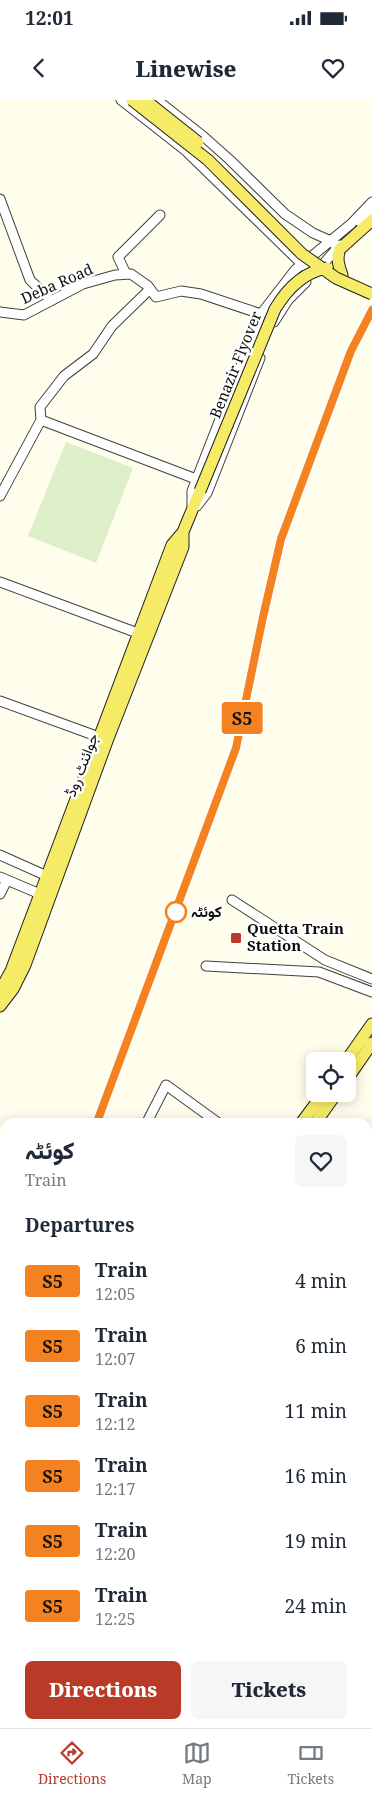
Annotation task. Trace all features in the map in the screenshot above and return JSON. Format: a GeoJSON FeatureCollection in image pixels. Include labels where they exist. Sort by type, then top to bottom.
{"type":"FeatureCollection","features":[{"type":"Feature","properties":{"kind":"main road"},"geometry":{"type":"LineString","coordinates":[[132,100],[208,160],[302,254],[326,268],[372,288]]}},
{"type":"Feature","properties":{"kind":"main road"},"geometry":{"type":"LineString","coordinates":[[145,100],[214,155],[326,268],[344,283],[372,294]]}},
{"type":"Feature","properties":{"kind":"main road"},"geometry":{"type":"LineString","coordinates":[[342,275],[338,263],[340,249],[372,220]]}},
{"type":"Feature","properties":{"kind":"main road","name":"Benazir Flyover"},"geometry":{"type":"LineString","coordinates":[[200,491],[275,309],[284,294],[295,283],[309,273],[326,268]]}},
{"type":"Feature","properties":{"kind":"main road","name":"جوائنٹ روڈ"},"geometry":{"type":"LineString","coordinates":[[0,1006],[13,989],[22,970],[104,749],[172,545],[184,532],[200,491]]}},
{"type":"Feature","properties":{"kind":"main road","name":"جوائنٹ روڈ"},"geometry":{"type":"LineString","coordinates":[[0,991],[11,971],[99,738],[143,635]]}},
{"type":"Feature","properties":{"kind":"main road"},"geometry":{"type":"LineString","coordinates":[[352,1052],[372,1024]]}},
{"type":"Feature","properties":{"kind":"main road"},"geometry":{"type":"LineString","coordinates":[[356,1068],[368,1053],[372,1043]]}},
{"type":"Feature","properties":{"kind":"main road"},"geometry":{"type":"LineString","coordinates":[[305,1118],[316,1102]]}},
{"type":"Feature","properties":{"kind":"main road"},"geometry":{"type":"LineString","coordinates":[[319,1118],[330,1102]]}},
{"type":"Feature","properties":{"kind":"street"},"geometry":{"type":"LineString","coordinates":[[121,100],[186,151],[302,264],[312,277]]}},
{"type":"Feature","properties":{"kind":"street"},"geometry":{"type":"LineString","coordinates":[[157,100],[230,160],[285,214],[313,233],[334,244]]}},
{"type":"Feature","properties":{"kind":"street"},"geometry":{"type":"LineString","coordinates":[[0,198],[30,280],[51,300]]}},
{"type":"Feature","properties":{"kind":"street"},"geometry":{"type":"LineString","coordinates":[[192,512],[207,493],[257,368],[272,325],[288,300],[312,277],[334,244],[372,202]]}},
{"type":"Feature","properties":{"kind":"street"},"geometry":{"type":"LineString","coordinates":[[192,512],[192,491],[196,479],[261,314],[278,289],[302,264],[334,244],[372,212]]}},
{"type":"Feature","properties":{"kind":"street"},"geometry":{"type":"LineString","coordinates":[[160,215],[118,258],[126,274],[131,274],[150,289],[156,297],[181,292],[201,294],[261,314]]}},
{"type":"Feature","properties":{"kind":"street","name":"Deba Road"},"geometry":{"type":"LineString","coordinates":[[0,312],[24,315],[84,284],[115,275],[126,274]]}},
{"type":"Feature","properties":{"kind":"street"},"geometry":{"type":"LineString","coordinates":[[0,496],[41,420],[40,408],[64,376],[93,354],[112,326],[150,289]]}},
{"type":"Feature","properties":{"kind":"street"},"geometry":{"type":"LineString","coordinates":[[41,420],[196,479]]}},
{"type":"Feature","properties":{"kind":"street"},"geometry":{"type":"LineString","coordinates":[[0,582],[143,635]]}},
{"type":"Feature","properties":{"kind":"street"},"geometry":{"type":"LineString","coordinates":[[0,701],[99,738]]}},
{"type":"Feature","properties":{"kind":"street"},"geometry":{"type":"LineString","coordinates":[[0,855],[47,876]]}},
{"type":"Feature","properties":{"kind":"street"},"geometry":{"type":"LineString","coordinates":[[0,894],[3,878],[40,894]]}},
{"type":"Feature","properties":{"kind":"street"},"geometry":{"type":"LineString","coordinates":[[232,900],[325,960],[372,978]]}},
{"type":"Feature","properties":{"kind":"street"},"geometry":{"type":"LineString","coordinates":[[206,966],[319,972],[372,992]]}},
{"type":"Feature","properties":{"kind":"street"},"geometry":{"type":"LineString","coordinates":[[149,1118],[166,1085],[211,1118]]}},
{"type":"Feature","properties":{"kind":"green space"},"geometry":{"type":"Polygon","coordinates":[[[66,442],[133,468],[96,563],[28,536],[66,442]]]}},
{"type":"Feature","properties":{"kind":"railway"},"geometry":{"type":"LineString","coordinates":[[98,1118],[236,748],[281,539],[351,351],[372,310]]}},
{"type":"Feature","properties":{"kind":"train","name":"S5"},"geometry":{"type":"LineString","coordinates":[[99,1118],[230,769],[281,539],[351,351],[372,310]]}},
{"type":"Feature","properties":{"kind":"place","name":"کوئٹہ"},"geometry":{"type":"Point","coordinates":[176,912]}},
{"type":"Feature","properties":{"kind":"place","name":"Quetta Train Station"},"geometry":{"type":"Point","coordinates":[236,938]}}]}
